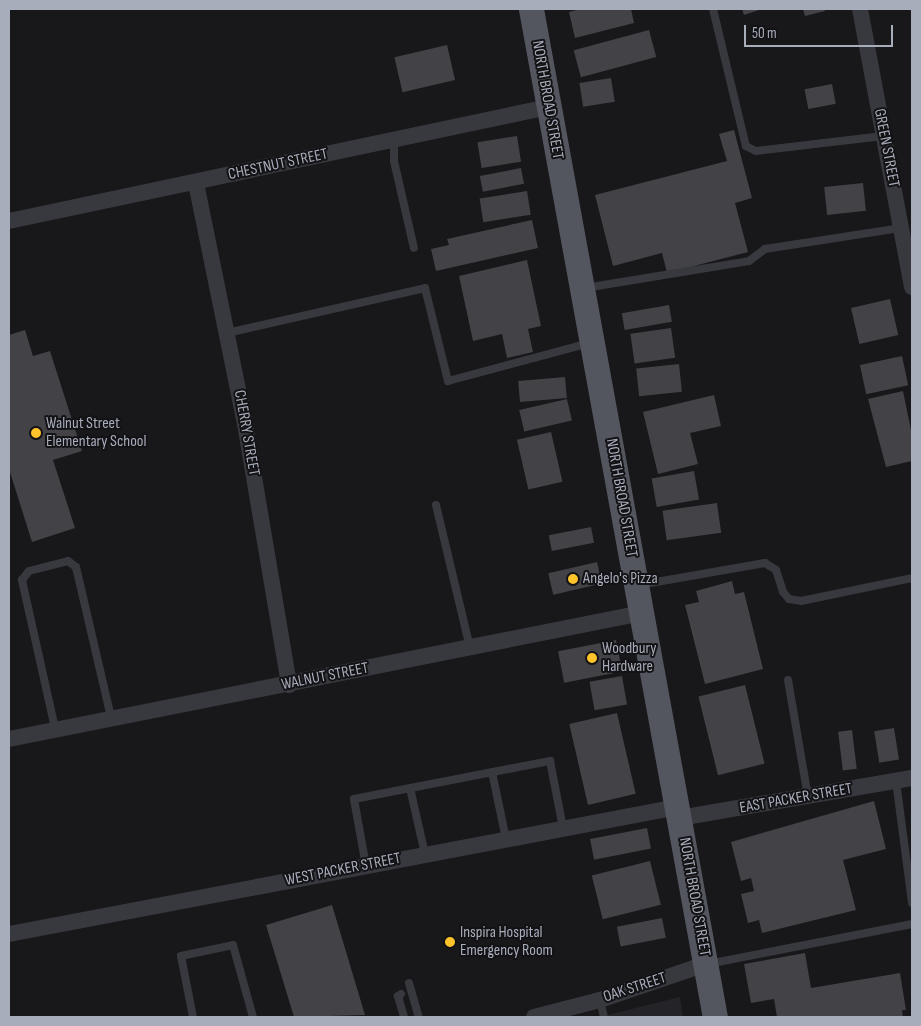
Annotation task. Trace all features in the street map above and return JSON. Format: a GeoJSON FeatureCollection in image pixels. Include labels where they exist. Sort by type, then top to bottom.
{"type":"FeatureCollection","features":[{"type":"Feature","properties":{"kind":"main road","name":"NORTH BROAD STREET"},"geometry":{"type":"LineString","coordinates":[[531,9],[715,1017]]}},
{"type":"Feature","properties":{"kind":"street","name":"GREEN STREET"},"geometry":{"type":"LineString","coordinates":[[860,9],[912,287]]}},
{"type":"Feature","properties":{"kind":"street","name":"CHESTNUT STREET"},"geometry":{"type":"LineString","coordinates":[[9,221],[548,108]]}},
{"type":"Feature","properties":{"kind":"street","name":"CHERRY STREET"},"geometry":{"type":"LineString","coordinates":[[196,183],[244,418],[289,684]]}},
{"type":"Feature","properties":{"kind":"street","name":"WALNUT STREET"},"geometry":{"type":"LineString","coordinates":[[9,739],[55,728],[289,684],[642,613]]}},
{"type":"Feature","properties":{"kind":"street","name":"EAST PACKER STREET"},"geometry":{"type":"LineString","coordinates":[[679,812],[808,797],[912,778]]}},
{"type":"Feature","properties":{"kind":"street","name":"WEST PACKER STREET"},"geometry":{"type":"LineString","coordinates":[[9,934],[563,828],[679,812]]}},
{"type":"Feature","properties":{"kind":"street","name":"OAK STREET"},"geometry":{"type":"LineString","coordinates":[[534,1017],[600,1000],[706,964]]}},
{"type":"Feature","properties":{"kind":"lane"},"geometry":{"type":"LineString","coordinates":[[713,9],[746,146],[756,151],[884,136]]}},
{"type":"Feature","properties":{"kind":"lane"},"geometry":{"type":"LineString","coordinates":[[394,140],[394,161],[414,248]]}},
{"type":"Feature","properties":{"kind":"lane"},"geometry":{"type":"LineString","coordinates":[[582,288],[749,260],[765,249],[901,228]]}},
{"type":"Feature","properties":{"kind":"lane"},"geometry":{"type":"LineString","coordinates":[[227,333],[425,288],[448,381],[592,343]]}},
{"type":"Feature","properties":{"kind":"lane"},"geometry":{"type":"LineString","coordinates":[[436,505],[470,648]]}},
{"type":"Feature","properties":{"kind":"lane"},"geometry":{"type":"LineString","coordinates":[[55,728],[22,580],[30,571],[68,560],[76,567],[111,718]]}},
{"type":"Feature","properties":{"kind":"lane"},"geometry":{"type":"LineString","coordinates":[[637,585],[765,563],[776,570],[783,592],[789,599],[801,601],[912,578]]}},
{"type":"Feature","properties":{"kind":"lane"},"geometry":{"type":"LineString","coordinates":[[788,680],[808,797]]}},
{"type":"Feature","properties":{"kind":"lane"},"geometry":{"type":"LineString","coordinates":[[366,866],[354,799],[492,772],[550,761],[563,828]]}},
{"type":"Feature","properties":{"kind":"lane"},"geometry":{"type":"LineString","coordinates":[[492,772],[506,839]]}},
{"type":"Feature","properties":{"kind":"lane"},"geometry":{"type":"LineString","coordinates":[[896,781],[912,903]]}},
{"type":"Feature","properties":{"kind":"lane"},"geometry":{"type":"LineString","coordinates":[[410,788],[425,854]]}},
{"type":"Feature","properties":{"kind":"lane"},"geometry":{"type":"LineString","coordinates":[[706,964],[912,924]]}},
{"type":"Feature","properties":{"kind":"lane"},"geometry":{"type":"LineString","coordinates":[[193,1017],[181,956],[233,945],[252,1017]]}},
{"type":"Feature","properties":{"kind":"lane"},"geometry":{"type":"LineString","coordinates":[[410,983],[419,1017]]}},
{"type":"Feature","properties":{"kind":"lane"},"geometry":{"type":"LineString","coordinates":[[401,994],[398,996],[404,1017]]}},
{"type":"Feature","properties":{"kind":"lane"},"geometry":{"type":"LineString","coordinates":[[600,1000],[604,1017]]}},
{"type":"Feature","properties":{"kind":"shaded area"},"geometry":{"type":"Polygon","coordinates":[[[680,997],[683,1017],[599,1017],[680,997]]]}},
{"type":"Feature","properties":{"kind":"building"},"geometry":{"type":"Polygon","coordinates":[[[581,9],[631,9],[634,23],[575,38],[569,12],[581,9]]]}},
{"type":"Feature","properties":{"kind":"building"},"geometry":{"type":"Polygon","coordinates":[[[742,9],[762,9],[744,15],[742,9]]]}},
{"type":"Feature","properties":{"kind":"building"},"geometry":{"type":"Polygon","coordinates":[[[803,9],[824,9],[825,11],[805,16],[803,9]]]}},
{"type":"Feature","properties":{"kind":"building"},"geometry":{"type":"Polygon","coordinates":[[[649,30],[656,57],[581,77],[574,50],[649,30]]]}},
{"type":"Feature","properties":{"kind":"building"},"geometry":{"type":"Polygon","coordinates":[[[447,45],[455,80],[402,92],[394,57],[447,45]]]}},
{"type":"Feature","properties":{"kind":"building"},"geometry":{"type":"Polygon","coordinates":[[[611,78],[615,102],[583,107],[579,83],[611,78]]]}},
{"type":"Feature","properties":{"kind":"building"},"geometry":{"type":"Polygon","coordinates":[[[832,84],[836,104],[808,109],[805,89],[832,84]]]}},
{"type":"Feature","properties":{"kind":"building"},"geometry":{"type":"Polygon","coordinates":[[[734,130],[752,198],[735,203],[748,252],[667,273],[662,253],[613,266],[595,195],[727,161],[719,134],[734,130]]]}},
{"type":"Feature","properties":{"kind":"building"},"geometry":{"type":"Polygon","coordinates":[[[517,136],[521,162],[482,168],[477,142],[517,136]]]}},
{"type":"Feature","properties":{"kind":"building"},"geometry":{"type":"Polygon","coordinates":[[[521,168],[524,184],[483,192],[480,176],[521,168]]]}},
{"type":"Feature","properties":{"kind":"building"},"geometry":{"type":"Polygon","coordinates":[[[863,183],[866,211],[827,215],[824,187],[863,183]]]}},
{"type":"Feature","properties":{"kind":"building"},"geometry":{"type":"Polygon","coordinates":[[[527,191],[531,215],[483,222],[480,199],[527,191]]]}},
{"type":"Feature","properties":{"kind":"building"},"geometry":{"type":"Polygon","coordinates":[[[532,220],[538,248],[436,271],[431,249],[449,245],[447,239],[532,220]]]}},
{"type":"Feature","properties":{"kind":"building"},"geometry":{"type":"Polygon","coordinates":[[[527,260],[541,326],[528,329],[533,352],[507,358],[502,334],[473,341],[459,276],[527,260]]]}},
{"type":"Feature","properties":{"kind":"building"},"geometry":{"type":"Polygon","coordinates":[[[890,299],[898,335],[859,344],[851,308],[890,299]]]}},
{"type":"Feature","properties":{"kind":"building"},"geometry":{"type":"Polygon","coordinates":[[[669,305],[672,322],[625,330],[622,313],[669,305]]]}},
{"type":"Feature","properties":{"kind":"building"},"geometry":{"type":"Polygon","coordinates":[[[671,328],[675,358],[635,363],[630,334],[671,328]]]}},
{"type":"Feature","properties":{"kind":"building","name":"Walnut Street Elementary School"},"geometry":{"type":"Polygon","coordinates":[[[25,330],[33,356],[50,351],[82,451],[53,460],[75,528],[32,542],[9,469],[9,335],[25,330]]]}},
{"type":"Feature","properties":{"kind":"building"},"geometry":{"type":"Polygon","coordinates":[[[902,356],[908,385],[866,394],[860,365],[902,356]]]}},
{"type":"Feature","properties":{"kind":"building"},"geometry":{"type":"Polygon","coordinates":[[[679,364],[682,392],[639,396],[636,368],[679,364]]]}},
{"type":"Feature","properties":{"kind":"building"},"geometry":{"type":"Polygon","coordinates":[[[565,377],[567,398],[520,402],[518,381],[565,377]]]}},
{"type":"Feature","properties":{"kind":"building"},"geometry":{"type":"Polygon","coordinates":[[[903,391],[912,435],[912,461],[886,467],[868,399],[903,391]]]}},
{"type":"Feature","properties":{"kind":"building"},"geometry":{"type":"Polygon","coordinates":[[[714,395],[721,426],[690,433],[698,464],[658,474],[643,412],[714,395]]]}},
{"type":"Feature","properties":{"kind":"building"},"geometry":{"type":"Polygon","coordinates":[[[567,399],[572,420],[524,431],[519,410],[567,399]]]}},
{"type":"Feature","properties":{"kind":"building"},"geometry":{"type":"Polygon","coordinates":[[[551,432],[562,482],[528,490],[517,440],[551,432]]]}},
{"type":"Feature","properties":{"kind":"building"},"geometry":{"type":"Polygon","coordinates":[[[694,471],[699,500],[657,507],[652,478],[694,471]]]}},
{"type":"Feature","properties":{"kind":"building"},"geometry":{"type":"Polygon","coordinates":[[[717,503],[721,533],[667,540],[663,511],[717,503]]]}},
{"type":"Feature","properties":{"kind":"building"},"geometry":{"type":"Polygon","coordinates":[[[591,527],[594,543],[552,551],[549,535],[591,527]]]}},
{"type":"Feature","properties":{"kind":"building"},"geometry":{"type":"Polygon","coordinates":[[[597,562],[602,583],[553,595],[548,573],[597,562]]]}},
{"type":"Feature","properties":{"kind":"building"},"geometry":{"type":"Polygon","coordinates":[[[732,581],[735,594],[744,592],[763,669],[705,684],[685,605],[699,602],[696,591],[732,581]]]}},
{"type":"Feature","properties":{"kind":"building"},"geometry":{"type":"Polygon","coordinates":[[[616,640],[622,671],[564,683],[558,651],[616,640]]]}},
{"type":"Feature","properties":{"kind":"building"},"geometry":{"type":"Polygon","coordinates":[[[622,676],[627,705],[595,710],[590,682],[622,676]]]}},
{"type":"Feature","properties":{"kind":"building"},"geometry":{"type":"Polygon","coordinates":[[[745,685],[765,764],[718,775],[698,697],[745,685]]]}},
{"type":"Feature","properties":{"kind":"building"},"geometry":{"type":"Polygon","coordinates":[[[617,713],[636,794],[588,805],[569,724],[617,713]]]}},
{"type":"Feature","properties":{"kind":"building"},"geometry":{"type":"Polygon","coordinates":[[[894,728],[899,760],[879,763],[874,731],[894,728]]]}},
{"type":"Feature","properties":{"kind":"building"},"geometry":{"type":"Polygon","coordinates":[[[852,730],[857,769],[843,770],[838,732],[852,730]]]}},
{"type":"Feature","properties":{"kind":"building"},"geometry":{"type":"Polygon","coordinates":[[[874,801],[886,849],[843,860],[856,910],[762,933],[759,920],[748,923],[741,894],[754,891],[751,878],[741,881],[731,842],[874,801]]]}},
{"type":"Feature","properties":{"kind":"building"},"geometry":{"type":"Polygon","coordinates":[[[647,828],[651,849],[594,860],[590,839],[647,828]]]}},
{"type":"Feature","properties":{"kind":"building"},"geometry":{"type":"Polygon","coordinates":[[[650,861],[661,905],[603,919],[592,876],[650,861]]]}},
{"type":"Feature","properties":{"kind":"building"},"geometry":{"type":"Polygon","coordinates":[[[332,905],[365,1015],[294,1017],[266,925],[332,905]]]}},
{"type":"Feature","properties":{"kind":"building"},"geometry":{"type":"Polygon","coordinates":[[[662,918],[666,938],[621,946],[617,927],[662,918]]]}},
{"type":"Feature","properties":{"kind":"building"},"geometry":{"type":"Polygon","coordinates":[[[805,953],[811,988],[900,973],[906,1010],[902,1010],[903,1017],[777,1017],[774,999],[751,1003],[744,964],[805,953]]]}},
{"type":"Feature","properties":{"kind":"place","name":"Walnut Street Elementary School"},"geometry":{"type":"Point","coordinates":[36,433]}},
{"type":"Feature","properties":{"kind":"place","name":"Angelo's Pizza"},"geometry":{"type":"Point","coordinates":[573,579]}},
{"type":"Feature","properties":{"kind":"place","name":"Woodbury Hardware"},"geometry":{"type":"Point","coordinates":[592,658]}},
{"type":"Feature","properties":{"kind":"place","name":"Inspira Hospital Emergency Room"},"geometry":{"type":"Point","coordinates":[450,942]}}]}
